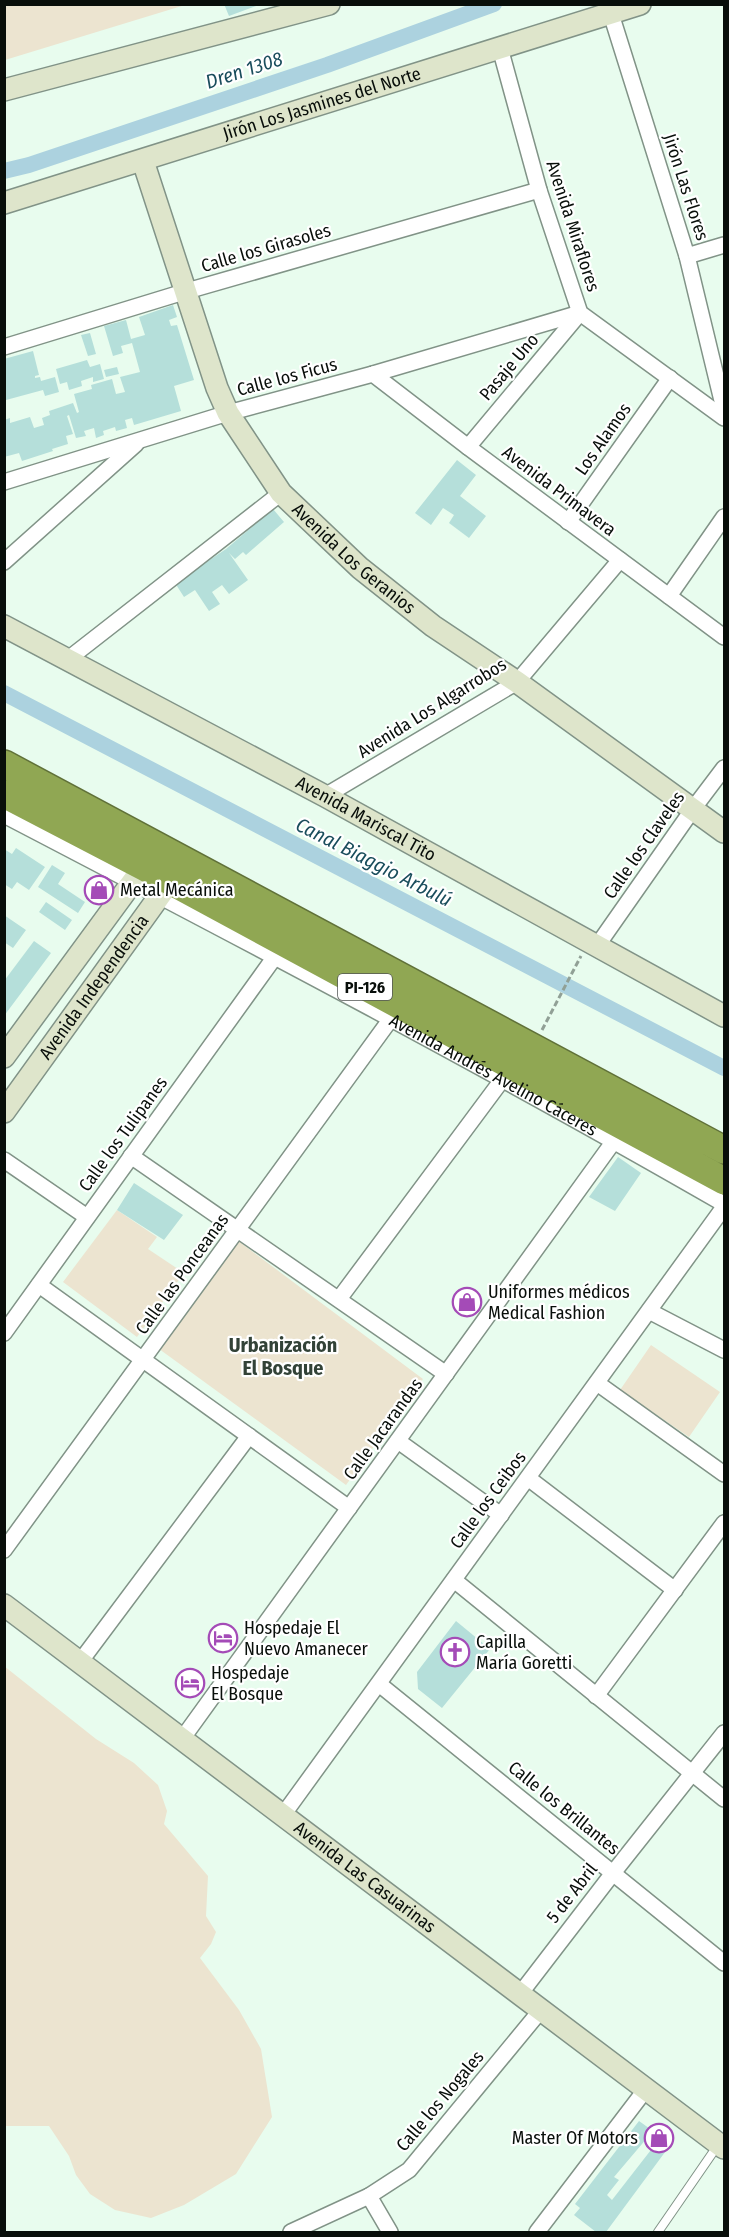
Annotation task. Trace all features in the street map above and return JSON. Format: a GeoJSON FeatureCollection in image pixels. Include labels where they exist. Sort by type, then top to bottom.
{"type":"FeatureCollection","features":[{"type":"Feature","properties":{"kind":"highway","name":"Avenida Andrés Avelino Cáceres"},"geometry":{"type":"LineString","coordinates":[[4,764],[145,865]]}},
{"type":"Feature","properties":{"kind":"highway","name":"Avenida Andrés Avelino Cáceres"},"geometry":{"type":"LineString","coordinates":[[4,794],[172,879],[724,1181]]}},
{"type":"Feature","properties":{"kind":"highway","name":"Avenida Andrés Avelino Cáceres"},"geometry":{"type":"LineString","coordinates":[[172,879],[532,1047],[724,1150]]}},
{"type":"Feature","properties":{"kind":"street"},"geometry":{"type":"LineString","coordinates":[[4,90],[329,4]]}},
{"type":"Feature","properties":{"kind":"street","name":"Jirón Los Jasmines del Norte"},"geometry":{"type":"LineString","coordinates":[[4,202],[142,161],[640,4]]}},
{"type":"Feature","properties":{"kind":"street","name":"Jirón Las Flores"},"geometry":{"type":"LineString","coordinates":[[610,14],[687,256],[724,409]]}},
{"type":"Feature","properties":{"kind":"street","name":"Avenida Miraflores"},"geometry":{"type":"LineString","coordinates":[[500,48],[539,190],[580,313],[724,418]]}},
{"type":"Feature","properties":{"kind":"street","name":"Avenida Los Geranios"},"geometry":{"type":"LineString","coordinates":[[142,161],[217,387],[228,413],[281,493],[360,568],[433,626],[517,682],[724,832]]}},
{"type":"Feature","properties":{"kind":"street","name":"Calle los Girasoles"},"geometry":{"type":"LineString","coordinates":[[4,347],[187,291],[539,190]]}},
{"type":"Feature","properties":{"kind":"street"},"geometry":{"type":"LineString","coordinates":[[687,256],[724,245]]}},
{"type":"Feature","properties":{"kind":"street","name":"Calle los Ficus"},"geometry":{"type":"LineString","coordinates":[[4,482],[228,413],[373,374],[580,313]]}},
{"type":"Feature","properties":{"kind":"street","name":"Pasaje Uno"},"geometry":{"type":"LineString","coordinates":[[468,447],[580,313]]}},
{"type":"Feature","properties":{"kind":"street","name":"Avenida Primavera"},"geometry":{"type":"LineString","coordinates":[[373,374],[724,637]]}},
{"type":"Feature","properties":{"kind":"street","name":"Los Alamos"},"geometry":{"type":"LineString","coordinates":[[568,522],[670,378]]}},
{"type":"Feature","properties":{"kind":"street"},"geometry":{"type":"LineString","coordinates":[[4,562],[140,440]]}},
{"type":"Feature","properties":{"kind":"street"},"geometry":{"type":"LineString","coordinates":[[67,660],[281,493]]}},
{"type":"Feature","properties":{"kind":"street"},"geometry":{"type":"LineString","coordinates":[[669,596],[724,517]]}},
{"type":"Feature","properties":{"kind":"street","name":"Avenida Los Algarrobos"},"geometry":{"type":"LineString","coordinates":[[325,796],[517,682],[620,560]]}},
{"type":"Feature","properties":{"kind":"street","name":"Avenida Mariscal Tito"},"geometry":{"type":"LineString","coordinates":[[4,626],[325,796],[724,1016]]}},
{"type":"Feature","properties":{"kind":"street","name":"Calle los Claveles"},"geometry":{"type":"LineString","coordinates":[[597,946],[724,768]]}},
{"type":"Feature","properties":{"kind":"street","name":"Avenida Andrés Avelino Cáceres"},"geometry":{"type":"LineString","coordinates":[[4,815],[145,865]]}},
{"type":"Feature","properties":{"kind":"street","name":"Avenida Independencia"},"geometry":{"type":"LineString","coordinates":[[4,1057],[145,865]]}},
{"type":"Feature","properties":{"kind":"street","name":"Avenida Andrés Avelino Cáceres"},"geometry":{"type":"LineString","coordinates":[[172,879],[274,957],[614,1141],[724,1205]]}},
{"type":"Feature","properties":{"kind":"street","name":"Avenida Independencia"},"geometry":{"type":"LineString","coordinates":[[4,1112],[172,879]]}},
{"type":"Feature","properties":{"kind":"street","name":"Calle los Tulipanes"},"geometry":{"type":"LineString","coordinates":[[4,1333],[274,957]]}},
{"type":"Feature","properties":{"kind":"street","name":"Calle las Ponceanas"},"geometry":{"type":"LineString","coordinates":[[4,1550],[390,1020]]}},
{"type":"Feature","properties":{"kind":"street"},"geometry":{"type":"LineString","coordinates":[[339,1299],[502,1080]]}},
{"type":"Feature","properties":{"kind":"street","name":"Calle Jacarandas"},"geometry":{"type":"LineString","coordinates":[[182,1739],[614,1141]]}},
{"type":"Feature","properties":{"kind":"street"},"geometry":{"type":"LineString","coordinates":[[131,1156],[446,1374]]}},
{"type":"Feature","properties":{"kind":"street"},"geometry":{"type":"LineString","coordinates":[[4,1160],[87,1217]]}},
{"type":"Feature","properties":{"kind":"street","name":"Calle los Ceibos"},"geometry":{"type":"LineString","coordinates":[[283,1815],[724,1205]]}},
{"type":"Feature","properties":{"kind":"street"},"geometry":{"type":"LineString","coordinates":[[39,1285],[349,1508]]}},
{"type":"Feature","properties":{"kind":"street"},"geometry":{"type":"LineString","coordinates":[[649,1311],[724,1350]]}},
{"type":"Feature","properties":{"kind":"street"},"geometry":{"type":"LineString","coordinates":[[597,1383],[724,1474]]}},
{"type":"Feature","properties":{"kind":"street"},"geometry":{"type":"LineString","coordinates":[[80,1662],[249,1436]]}},
{"type":"Feature","properties":{"kind":"street"},"geometry":{"type":"LineString","coordinates":[[398,1441],[501,1515]]}},
{"type":"Feature","properties":{"kind":"street"},"geometry":{"type":"LineString","coordinates":[[528,1478],[675,1590]]}},
{"type":"Feature","properties":{"kind":"street"},"geometry":{"type":"LineString","coordinates":[[597,1696],[724,1523]]}},
{"type":"Feature","properties":{"kind":"street"},"geometry":{"type":"LineString","coordinates":[[454,1580],[724,1799]]}},
{"type":"Feature","properties":{"kind":"street","name":"Avenida Las Casuarinas"},"geometry":{"type":"LineString","coordinates":[[4,1605],[722,2146]]}},
{"type":"Feature","properties":{"kind":"street","name":"Calle los Brillantes"},"geometry":{"type":"LineString","coordinates":[[379,1684],[724,1963]]}},
{"type":"Feature","properties":{"kind":"street","name":"5 de Abril"},"geometry":{"type":"LineString","coordinates":[[520,1994],[724,1733]]}},
{"type":"Feature","properties":{"kind":"street","name":"Calle los Nogales"},"geometry":{"type":"LineString","coordinates":[[291,2232],[369,2196],[409,2170],[541,2010]]}},
{"type":"Feature","properties":{"kind":"street"},"geometry":{"type":"LineString","coordinates":[[537,2232],[646,2089]]}},
{"type":"Feature","properties":{"kind":"street"},"geometry":{"type":"LineString","coordinates":[[369,2196],[390,2232]]}},
{"type":"Feature","properties":{"kind":"lane"},"geometry":{"type":"LineString","coordinates":[[658,2232],[722,2146]]}},
{"type":"Feature","properties":{"kind":"path"},"geometry":{"type":"LineString","coordinates":[[532,1047],[576,963]]}},
{"type":"Feature","properties":{"kind":"shaded area"},"geometry":{"type":"Polygon","coordinates":[[[5,4],[185,4],[185,5],[5,60],[5,4]]]}},
{"type":"Feature","properties":{"kind":"shaded area"},"geometry":{"type":"Polygon","coordinates":[[[117,1210],[157,1237],[148,1249],[184,1273],[137,1337],[63,1282],[117,1210]]]}},
{"type":"Feature","properties":{"kind":"shaded area"},"geometry":{"type":"Polygon","coordinates":[[[237,1240],[423,1379],[346,1485],[155,1346],[237,1240]]]}},
{"type":"Feature","properties":{"kind":"shaded area"},"geometry":{"type":"Polygon","coordinates":[[[651,1345],[720,1392],[689,1437],[620,1390],[651,1345]]]}},
{"type":"Feature","properties":{"kind":"shaded area"},"geometry":{"type":"Polygon","coordinates":[[[4,1666],[96,1739],[134,1763],[158,1785],[167,1811],[164,1824],[208,1876],[206,1916],[216,1932],[211,1944],[200,1958],[239,2010],[261,2049],[272,2117],[236,2174],[184,2205],[151,2218],[115,2210],[90,2194],[76,2175],[69,2156],[49,2126],[5,2126],[4,1666]]]}},
{"type":"Feature","properties":{"kind":"building"},"geometry":{"type":"Polygon","coordinates":[[[224,4],[259,4],[259,5],[229,16],[224,4]]]}},
{"type":"Feature","properties":{"kind":"building"},"geometry":{"type":"Polygon","coordinates":[[[173,305],[177,317],[169,320],[171,326],[177,325],[194,380],[174,386],[181,411],[134,425],[132,418],[125,420],[127,428],[116,431],[115,427],[103,431],[104,435],[96,438],[94,428],[84,431],[86,436],[76,438],[69,415],[67,416],[73,434],[66,436],[68,444],[22,461],[19,453],[4,457],[4,420],[10,418],[10,423],[30,417],[34,428],[44,425],[42,418],[50,415],[49,411],[73,403],[77,413],[79,412],[74,394],[92,389],[91,385],[112,379],[116,394],[125,392],[120,377],[140,372],[132,343],[121,346],[123,353],[113,356],[104,326],[126,320],[131,339],[145,335],[139,317],[173,305]]]}},
{"type":"Feature","properties":{"kind":"building"},"geometry":{"type":"Polygon","coordinates":[[[90,333],[96,354],[88,356],[81,335],[90,333]]]}},
{"type":"Feature","properties":{"kind":"building"},"geometry":{"type":"Polygon","coordinates":[[[33,351],[39,375],[35,378],[40,377],[41,381],[55,377],[59,392],[45,396],[43,390],[6,400],[4,359],[33,351]]]}},
{"type":"Feature","properties":{"kind":"building"},"geometry":{"type":"Polygon","coordinates":[[[87,360],[90,367],[100,364],[104,379],[93,382],[93,377],[81,381],[82,386],[69,390],[67,382],[60,384],[56,369],[87,360]]]}},
{"type":"Feature","properties":{"kind":"building"},"geometry":{"type":"Polygon","coordinates":[[[117,367],[119,374],[106,377],[104,370],[117,367]]]}},
{"type":"Feature","properties":{"kind":"building"},"geometry":{"type":"Polygon","coordinates":[[[457,460],[476,475],[460,496],[486,516],[469,538],[449,523],[454,515],[443,508],[431,525],[415,513],[457,460]]]}},
{"type":"Feature","properties":{"kind":"building"},"geometry":{"type":"Polygon","coordinates":[[[273,509],[284,522],[246,555],[243,552],[235,559],[229,553],[248,580],[229,594],[222,585],[212,592],[220,604],[209,611],[195,590],[184,597],[175,583],[226,549],[273,509]]]}},
{"type":"Feature","properties":{"kind":"building"},"geometry":{"type":"Polygon","coordinates":[[[16,848],[45,867],[29,890],[17,882],[12,889],[4,884],[4,849],[12,854],[16,848]]]}},
{"type":"Feature","properties":{"kind":"building"},"geometry":{"type":"Polygon","coordinates":[[[52,865],[65,873],[58,884],[85,902],[78,913],[38,887],[52,865]]]}},
{"type":"Feature","properties":{"kind":"building"},"geometry":{"type":"Polygon","coordinates":[[[46,902],[72,920],[65,930],[39,912],[46,902]]]}},
{"type":"Feature","properties":{"kind":"building"},"geometry":{"type":"Polygon","coordinates":[[[4,915],[26,930],[13,948],[4,942],[4,915]]]}},
{"type":"Feature","properties":{"kind":"building"},"geometry":{"type":"Polygon","coordinates":[[[34,941],[51,953],[4,1016],[4,981],[34,941]]]}},
{"type":"Feature","properties":{"kind":"building"},"geometry":{"type":"Polygon","coordinates":[[[618,1157],[641,1173],[615,1211],[589,1197],[618,1157]]]}},
{"type":"Feature","properties":{"kind":"building"},"geometry":{"type":"Polygon","coordinates":[[[134,1183],[183,1215],[164,1240],[117,1210],[134,1183]]]}},
{"type":"Feature","properties":{"kind":"building"},"geometry":{"type":"Polygon","coordinates":[[[456,1621],[490,1649],[442,1708],[418,1689],[417,1672],[456,1621]]]}},
{"type":"Feature","properties":{"kind":"building"},"geometry":{"type":"Polygon","coordinates":[[[639,2121],[653,2131],[614,2177],[619,2180],[607,2195],[612,2200],[661,2137],[671,2144],[606,2232],[596,2232],[574,2215],[580,2208],[575,2204],[639,2121]]]}},
{"type":"Feature","properties":{"kind":"waterway","name":"Dren 1308"},"geometry":{"type":"LineString","coordinates":[[4,171],[29,165],[327,65],[494,4]]}},
{"type":"Feature","properties":{"kind":"waterway","name":"Canal Biaggio Arbulú"},"geometry":{"type":"LineString","coordinates":[[4,693],[724,1068]]}},
{"type":"Feature","properties":{"kind":"place","name":"Metal Mecánica"},"geometry":{"type":"Point","coordinates":[99,890]}},
{"type":"Feature","properties":{"kind":"place","name":"Uniformes médicos Medical Fashion"},"geometry":{"type":"Point","coordinates":[467,1302]}},
{"type":"Feature","properties":{"kind":"place","name":"Hospedaje El Nuevo Amanecer"},"geometry":{"type":"Point","coordinates":[223,1638]}},
{"type":"Feature","properties":{"kind":"place","name":"Capilla María Goretti"},"geometry":{"type":"Point","coordinates":[455,1652]}},
{"type":"Feature","properties":{"kind":"place","name":"Hospedaje El Bosque"},"geometry":{"type":"Point","coordinates":[190,1683]}},
{"type":"Feature","properties":{"kind":"place","name":"Master Of Motors"},"geometry":{"type":"Point","coordinates":[659,2138]}},
{"type":"Feature","properties":{"kind":"district","name":"Urbanización El Bosque"},"geometry":{"type":"Point","coordinates":[283,1356]}}]}
